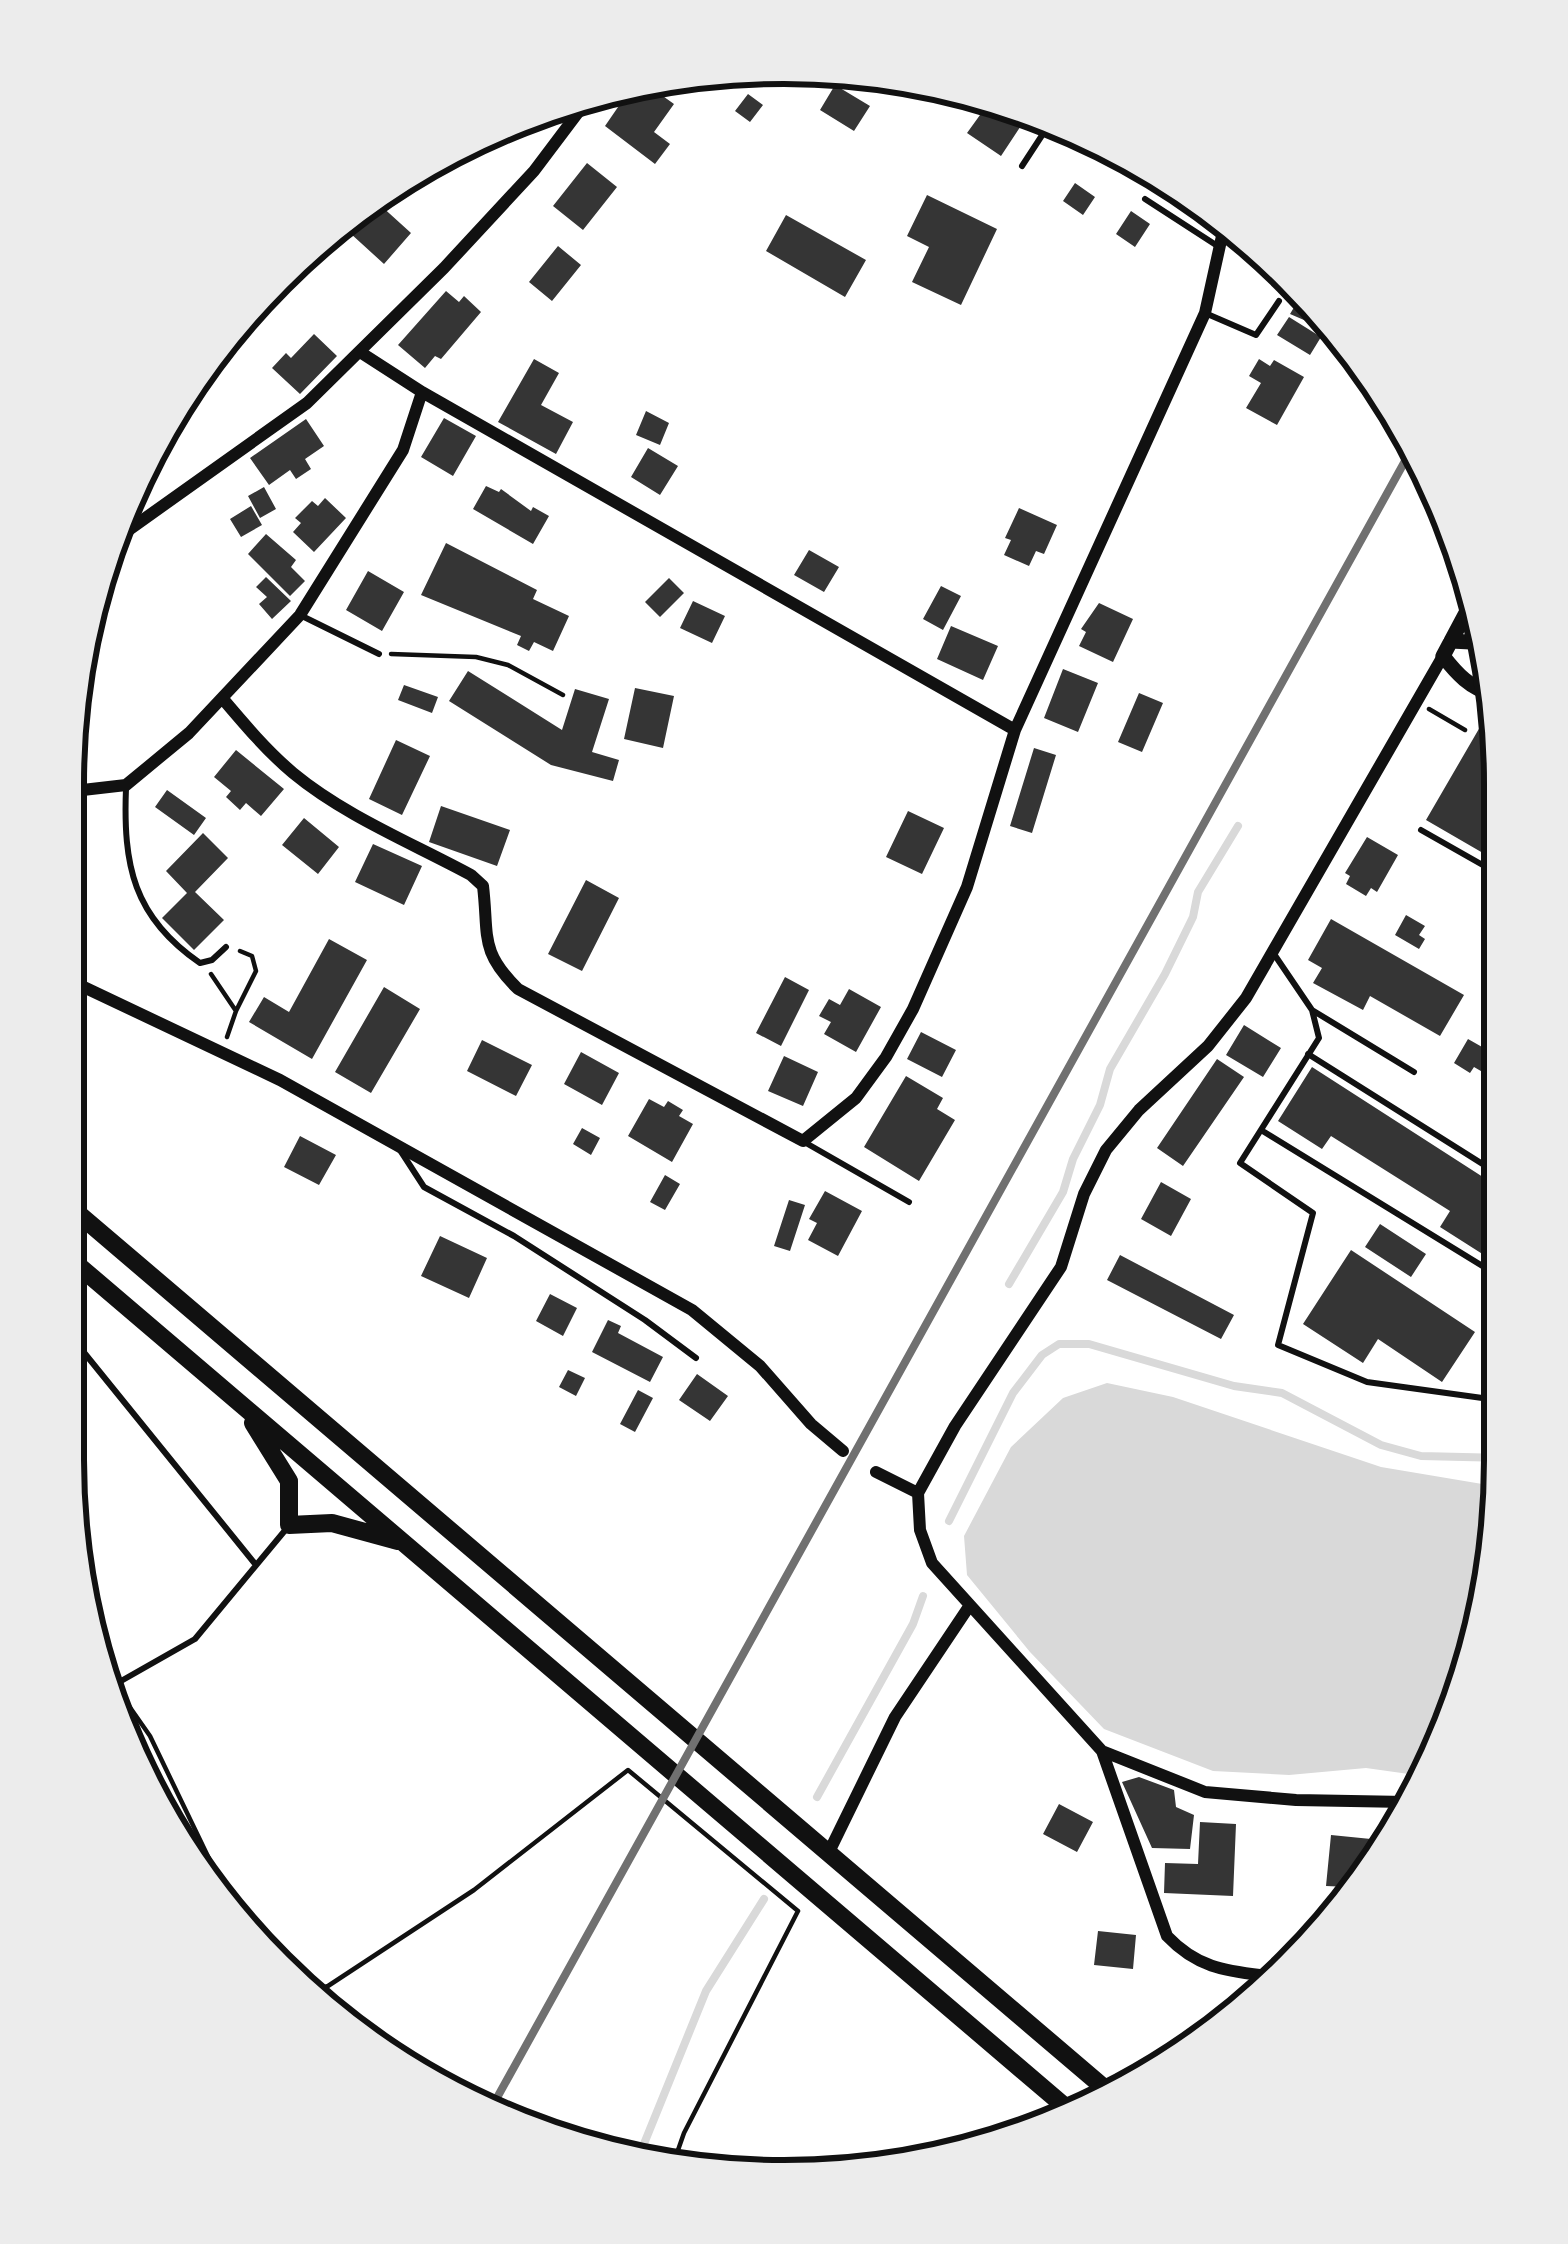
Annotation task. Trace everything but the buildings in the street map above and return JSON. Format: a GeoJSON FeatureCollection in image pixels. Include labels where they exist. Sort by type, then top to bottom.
{"type":"FeatureCollection","features":[{"type":"Feature","properties":{"kind":"main road"},"geometry":{"type":"LineString","coordinates":[[84,1219],[1100,2085]]}},
{"type":"Feature","properties":{"kind":"main road"},"geometry":{"type":"LineString","coordinates":[[84,1270],[1061,2103]]}},
{"type":"Feature","properties":{"kind":"main road"},"geometry":{"type":"LineString","coordinates":[[236,1400],[289,1481],[289,1525],[332,1523],[406,1543]]}},
{"type":"Feature","properties":{"kind":"street"},"geometry":{"type":"LineString","coordinates":[[133,526],[307,403],[534,171],[575,116]]}},
{"type":"Feature","properties":{"kind":"street"},"geometry":{"type":"LineString","coordinates":[[223,699],[294,774],[333,802],[471,875],[483,886],[487,948],[518,989],[803,1141],[856,1098],[886,1058],[913,1009],[967,887],[1015,730],[1205,313],[1221,238]]}},
{"type":"Feature","properties":{"kind":"street"},"geometry":{"type":"LineString","coordinates":[[360,352],[422,392],[1015,730]]}},
{"type":"Feature","properties":{"kind":"street"},"geometry":{"type":"LineString","coordinates":[[84,790],[126,784],[223,699],[300,615],[404,450],[422,392]]}},
{"type":"Feature","properties":{"kind":"street"},"geometry":{"type":"LineString","coordinates":[[1258,1975],[1214,1969],[1185,1954],[1167,1936],[1102,1751],[927,1554],[918,1493],[955,1426],[1061,1267],[1084,1194],[1118,1132],[1208,1046],[1246,998],[1464,618]]}},
{"type":"Feature","properties":{"kind":"street"},"geometry":{"type":"LineString","coordinates":[[1447,649],[1471,646]]}},
{"type":"Feature","properties":{"kind":"street"},"geometry":{"type":"LineString","coordinates":[[1447,649],[1456,674],[1477,690]]}},
{"type":"Feature","properties":{"kind":"street"},"geometry":{"type":"LineString","coordinates":[[84,987],[280,1079],[692,1310],[760,1366],[811,1424],[843,1451]]}},
{"type":"Feature","properties":{"kind":"street"},"geometry":{"type":"LineString","coordinates":[[876,1472],[918,1493]]}},
{"type":"Feature","properties":{"kind":"street"},"geometry":{"type":"LineString","coordinates":[[828,1854],[895,1717],[970,1605]]}},
{"type":"Feature","properties":{"kind":"street"},"geometry":{"type":"LineString","coordinates":[[1102,1751],[1205,1792],[1395,1802]]}},
{"type":"Feature","properties":{"kind":"lane"},"geometry":{"type":"LineString","coordinates":[[1022,166],[1043,134]]}},
{"type":"Feature","properties":{"kind":"lane"},"geometry":{"type":"LineString","coordinates":[[1145,199],[1219,248]]}},
{"type":"Feature","properties":{"kind":"lane"},"geometry":{"type":"LineString","coordinates":[[1205,313],[1256,335],[1279,301]]}},
{"type":"Feature","properties":{"kind":"lane"},"geometry":{"type":"LineString","coordinates":[[300,615],[379,654]]}},
{"type":"Feature","properties":{"kind":"lane"},"geometry":{"type":"LineString","coordinates":[[126,784],[124,832],[139,896],[156,925],[200,963],[212,960],[226,947]]}},
{"type":"Feature","properties":{"kind":"lane"},"geometry":{"type":"LineString","coordinates":[[1421,830],[1484,866]]}},
{"type":"Feature","properties":{"kind":"lane"},"geometry":{"type":"LineString","coordinates":[[1274,954],[1312,1010],[1319,1038],[1240,1163],[1313,1213],[1278,1346],[1367,1382],[1484,1398]]}},
{"type":"Feature","properties":{"kind":"lane"},"geometry":{"type":"LineString","coordinates":[[1312,1010],[1414,1072]]}},
{"type":"Feature","properties":{"kind":"lane"},"geometry":{"type":"LineString","coordinates":[[1308,1054],[1484,1165]]}},
{"type":"Feature","properties":{"kind":"lane"},"geometry":{"type":"LineString","coordinates":[[1261,1130],[1484,1267]]}},
{"type":"Feature","properties":{"kind":"lane"},"geometry":{"type":"LineString","coordinates":[[803,1141],[909,1202]]}},
{"type":"Feature","properties":{"kind":"lane"},"geometry":{"type":"LineString","coordinates":[[398,1147],[424,1187],[514,1236],[696,1358]]}},
{"type":"Feature","properties":{"kind":"lane"},"geometry":{"type":"LineString","coordinates":[[84,1352],[256,1565]]}},
{"type":"Feature","properties":{"kind":"lane"},"geometry":{"type":"LineString","coordinates":[[120,1682],[195,1639],[289,1525]]}},
{"type":"Feature","properties":{"kind":"path"},"geometry":{"type":"LineString","coordinates":[[379,654],[476,657],[508,665],[563,694]]}},
{"type":"Feature","properties":{"kind":"path"},"geometry":{"type":"LineString","coordinates":[[1423,705],[1465,730]]}},
{"type":"Feature","properties":{"kind":"path"},"geometry":{"type":"LineString","coordinates":[[221,1054],[256,971],[252,956],[226,947]]}},
{"type":"Feature","properties":{"kind":"path"},"geometry":{"type":"LineString","coordinates":[[200,963],[220,983],[236,1011]]}},
{"type":"Feature","properties":{"kind":"path"},"geometry":{"type":"LineString","coordinates":[[129,1706],[150,1736],[209,1859]]}},
{"type":"Feature","properties":{"kind":"path"},"geometry":{"type":"LineString","coordinates":[[324,1987],[474,1890],[628,1770],[798,1911],[678,2152]]}},
{"type":"Feature","properties":{"kind":"shaded area"},"geometry":{"type":"Polygon","coordinates":[[[1107,1383],[1173,1397],[1381,1467],[1483,1484],[1478,1551],[1460,1641],[1431,1728],[1410,1774],[1366,1768],[1289,1775],[1213,1771],[1104,1729],[1030,1652],[967,1575],[964,1536],[1011,1447],[1063,1398],[1107,1383]]]}},
{"type":"Feature","properties":{"kind":"waterway"},"geometry":{"type":"LineString","coordinates":[[1009,1284],[1063,1192],[1110,1069],[1165,974],[1193,917],[1198,892],[1238,826]]}},
{"type":"Feature","properties":{"kind":"waterway"},"geometry":{"type":"LineString","coordinates":[[949,1521],[1013,1393],[1042,1355],[1059,1344],[1089,1344],[1234,1386],[1282,1393],[1381,1445],[1421,1456],[1484,1458]]}},
{"type":"Feature","properties":{"kind":"waterway"},"geometry":{"type":"LineString","coordinates":[[817,1797],[913,1624],[923,1596]]}},
{"type":"Feature","properties":{"kind":"waterway"},"geometry":{"type":"LineString","coordinates":[[643,2146],[706,1991],[764,1899]]}},
{"type":"Feature","properties":{"kind":"railway"},"geometry":{"type":"LineString","coordinates":[[497,2098],[1405,461]]}}]}
